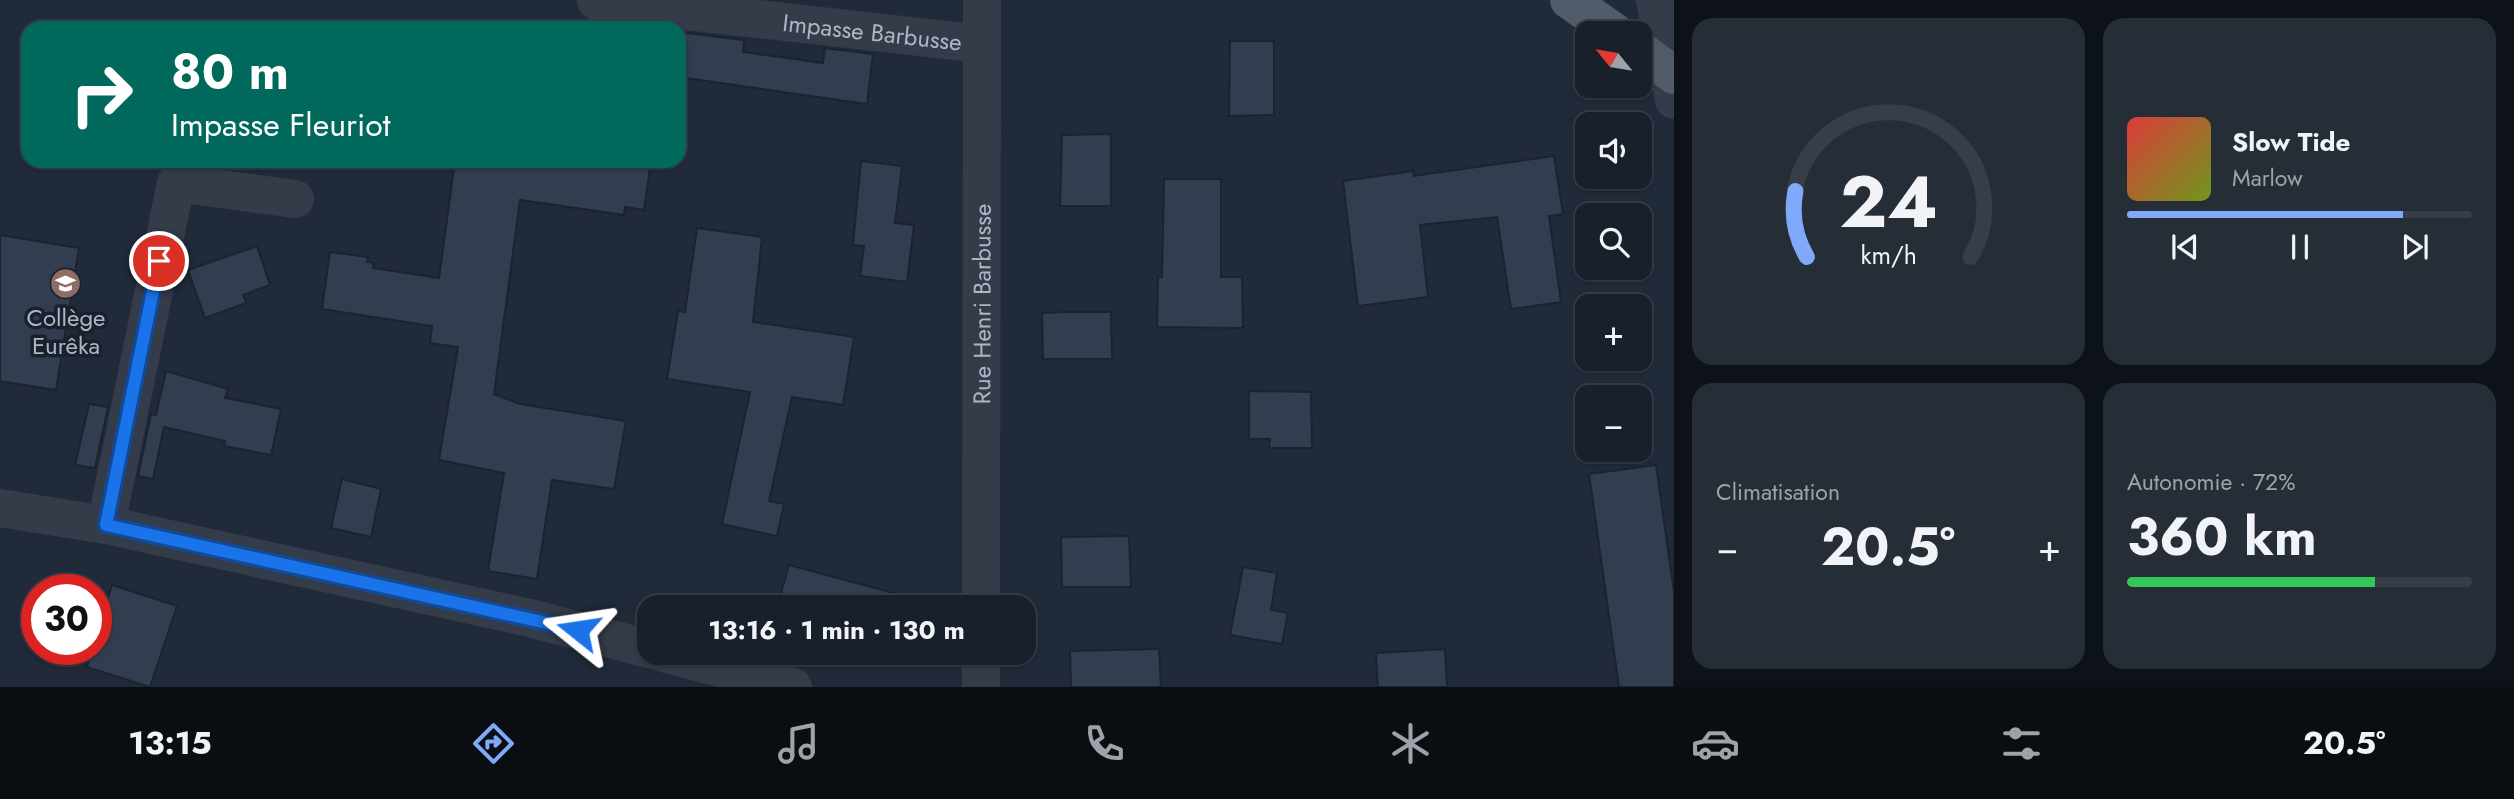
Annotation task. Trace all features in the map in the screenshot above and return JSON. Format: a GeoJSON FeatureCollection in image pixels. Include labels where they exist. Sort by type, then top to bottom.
{"type":"FeatureCollection","features":[{"type":"Feature","properties":{"kind":"main road"},"geometry":{"type":"LineString","coordinates":[[1569,0],[1599,21]]}},
{"type":"Feature","properties":{"kind":"street","name":"Rue Henri Barbusse"},"geometry":{"type":"LineString","coordinates":[[981,595],[982,0]]}},
{"type":"Feature","properties":{"kind":"street"},"geometry":{"type":"LineString","coordinates":[[1655,0],[1664,74]]}},
{"type":"Feature","properties":{"kind":"street","name":"Impasse Barbusse"},"geometry":{"type":"LineString","coordinates":[[596,1],[982,44]]}},
{"type":"Feature","properties":{"kind":"street"},"geometry":{"type":"LineString","coordinates":[[106,525],[176,183],[295,199]]}},
{"type":"Feature","properties":{"kind":"street"},"geometry":{"type":"LineString","coordinates":[[0,508],[106,525],[530,618],[637,646]]}},
{"type":"Feature","properties":{"kind":"street"},"geometry":{"type":"LineString","coordinates":[[709,665],[793,687]]}},
{"type":"Feature","properties":{"kind":"street"},"geometry":{"type":"LineString","coordinates":[[981,665],[981,687]]}},
{"type":"Feature","properties":{"kind":"building"},"geometry":{"type":"Polygon","coordinates":[[[686,33],[744,40],[743,52],[823,63],[825,48],[873,54],[867,104],[686,78],[686,33]]]}},
{"type":"Feature","properties":{"kind":"building"},"geometry":{"type":"Polygon","coordinates":[[[1230,41],[1274,41],[1274,115],[1229,116],[1230,41]]]}},
{"type":"Feature","properties":{"kind":"building"},"geometry":{"type":"Polygon","coordinates":[[[1111,134],[1111,206],[1060,206],[1062,135],[1111,134]]]}},
{"type":"Feature","properties":{"kind":"building"},"geometry":{"type":"Polygon","coordinates":[[[1554,156],[1563,214],[1549,216],[1561,302],[1511,309],[1497,217],[1420,225],[1428,297],[1358,306],[1343,181],[1413,171],[1414,176],[1554,156]]]}},
{"type":"Feature","properties":{"kind":"building"},"geometry":{"type":"Polygon","coordinates":[[[861,161],[902,166],[895,223],[914,225],[907,282],[860,276],[864,246],[853,245],[861,161]]]}},
{"type":"Feature","properties":{"kind":"building"},"geometry":{"type":"Polygon","coordinates":[[[454,168],[650,168],[644,210],[625,207],[624,215],[520,200],[494,394],[520,404],[626,421],[614,489],[552,480],[537,579],[488,571],[504,473],[439,460],[458,347],[430,343],[432,326],[322,309],[330,252],[368,257],[367,262],[374,263],[373,268],[439,278],[454,168]]]}},
{"type":"Feature","properties":{"kind":"building"},"geometry":{"type":"Polygon","coordinates":[[[1164,179],[1221,179],[1221,277],[1242,277],[1243,328],[1157,327],[1158,277],[1162,277],[1164,179]]]}},
{"type":"Feature","properties":{"kind":"building"},"geometry":{"type":"Polygon","coordinates":[[[697,228],[762,237],[753,322],[854,337],[843,405],[792,397],[769,501],[784,504],[777,536],[722,524],[750,392],[667,379],[678,311],[685,312],[697,228]]]}},
{"type":"Feature","properties":{"kind":"building"},"geometry":{"type":"Polygon","coordinates":[[[0,235],[79,248],[56,390],[0,381],[0,235]]]}},
{"type":"Feature","properties":{"kind":"building"},"geometry":{"type":"Polygon","coordinates":[[[257,246],[270,285],[243,295],[246,303],[205,318],[188,270],[257,246]]]}},
{"type":"Feature","properties":{"kind":"building"},"geometry":{"type":"Polygon","coordinates":[[[1111,312],[1112,359],[1043,359],[1042,313],[1111,312]]]}},
{"type":"Feature","properties":{"kind":"building"},"geometry":{"type":"Polygon","coordinates":[[[166,371],[228,389],[225,398],[281,409],[271,455],[224,446],[225,441],[164,427],[153,479],[138,476],[151,414],[156,415],[166,371]]]}},
{"type":"Feature","properties":{"kind":"building"},"geometry":{"type":"Polygon","coordinates":[[[1249,391],[1311,392],[1312,448],[1269,448],[1270,439],[1249,439],[1249,391]]]}},
{"type":"Feature","properties":{"kind":"building"},"geometry":{"type":"Polygon","coordinates":[[[89,404],[108,407],[95,468],[75,465],[89,404]]]}},
{"type":"Feature","properties":{"kind":"building"},"geometry":{"type":"Polygon","coordinates":[[[1656,465],[1674,592],[1674,687],[1619,687],[1589,474],[1656,465]]]}},
{"type":"Feature","properties":{"kind":"building"},"geometry":{"type":"Polygon","coordinates":[[[342,479],[381,489],[371,537],[331,528],[342,479]]]}},
{"type":"Feature","properties":{"kind":"building"},"geometry":{"type":"Polygon","coordinates":[[[1129,536],[1131,587],[1062,587],[1061,537],[1129,536]]]}},
{"type":"Feature","properties":{"kind":"building"},"geometry":{"type":"Polygon","coordinates":[[[789,565],[901,595],[780,595],[789,565]]]}},
{"type":"Feature","properties":{"kind":"building"},"geometry":{"type":"Polygon","coordinates":[[[1243,567],[1277,573],[1271,610],[1288,613],[1282,644],[1230,635],[1243,567]]]}},
{"type":"Feature","properties":{"kind":"building"},"geometry":{"type":"Polygon","coordinates":[[[112,585],[177,606],[150,687],[87,667],[112,665],[112,585]]]}},
{"type":"Feature","properties":{"kind":"building"},"geometry":{"type":"Polygon","coordinates":[[[1159,649],[1161,687],[1071,687],[1070,651],[1159,649]]]}},
{"type":"Feature","properties":{"kind":"building"},"geometry":{"type":"Polygon","coordinates":[[[1445,649],[1447,687],[1378,687],[1376,653],[1445,649]]]}},
{"type":"Feature","properties":{"kind":"place","name":"Collège Eurêka"},"geometry":{"type":"Point","coordinates":[66,283]}},
{"type":"Feature","properties":{"kind":"route"},"geometry":{"type":"LineString","coordinates":[[159,261],[106,525],[578,630]]}}]}
